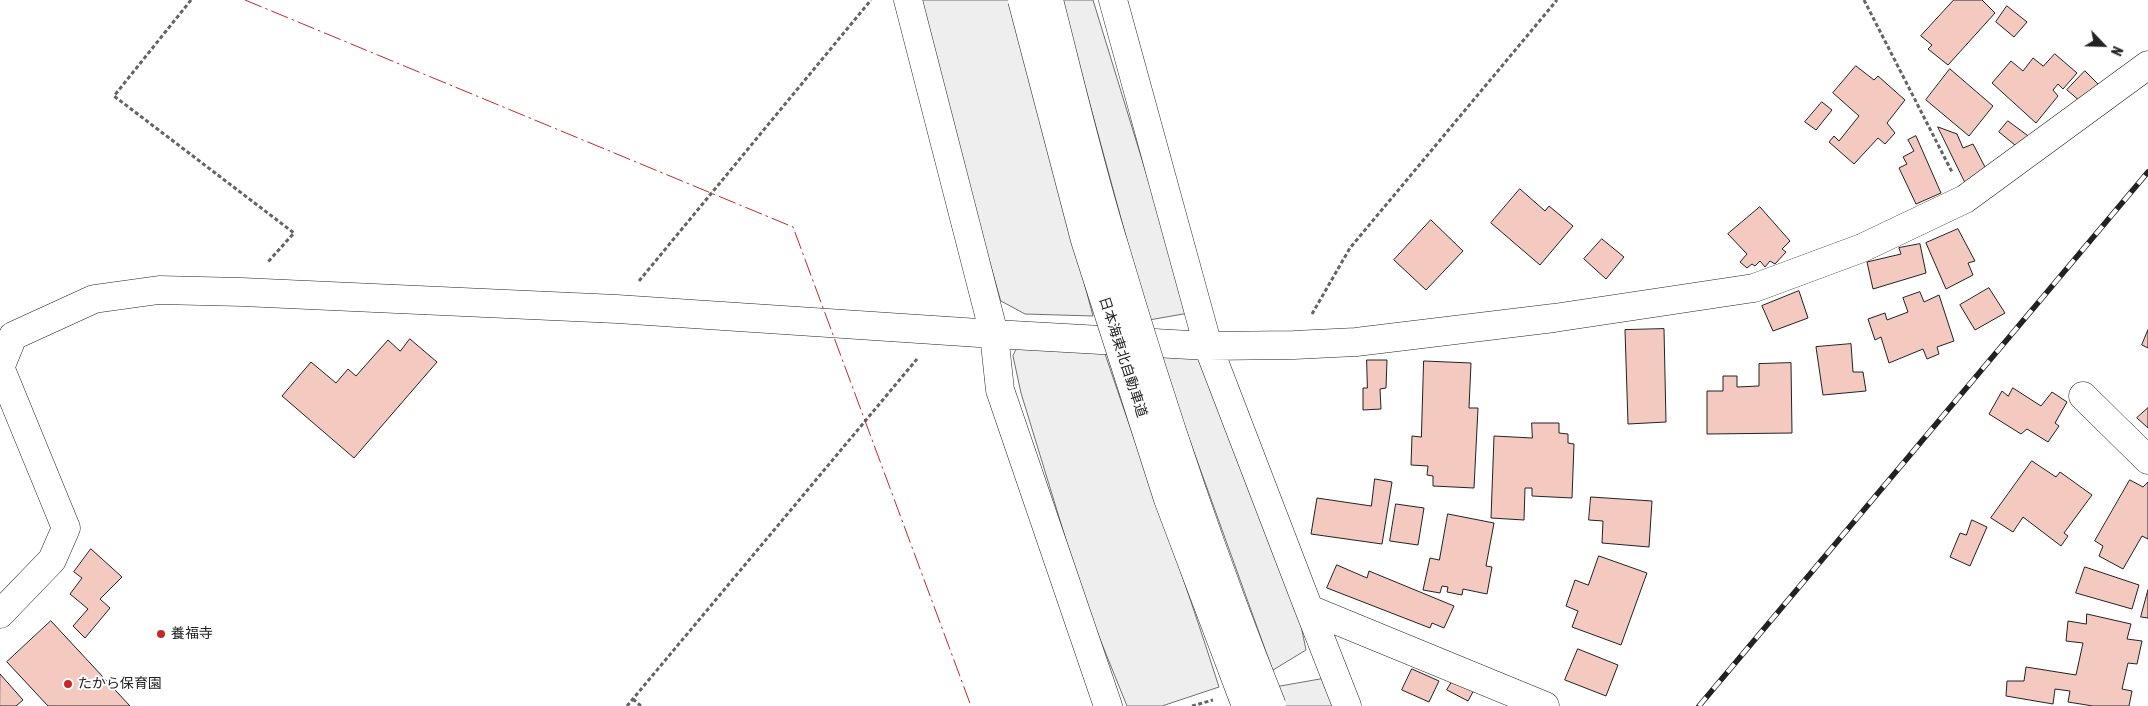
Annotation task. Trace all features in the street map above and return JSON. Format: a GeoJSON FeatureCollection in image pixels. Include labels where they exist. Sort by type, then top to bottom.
{"type":"FeatureCollection","features":[{"type":"Feature","properties":{"kind":"main road"},"geometry":{"type":"LineString","coordinates":[[908,0],[994,334],[1000,390],[1108,706]]}},
{"type":"Feature","properties":{"kind":"main road","name":"日本海東北自動車道"},"geometry":{"type":"LineString","coordinates":[[1022,0],[1088,249],[1168,499],[1246,706]]}},
{"type":"Feature","properties":{"kind":"main road","name":"日本海東北自動車道"},"geometry":{"type":"LineString","coordinates":[[1049,0],[1113,244],[1181,459],[1242,631],[1272,706]]}},
{"type":"Feature","properties":{"kind":"main road"},"geometry":{"type":"LineString","coordinates":[[1114,0],[1208,346],[1347,706]]}},
{"type":"Feature","properties":{"kind":"main road"},"geometry":{"type":"LineString","coordinates":[[0,614],[52,560],[66,528],[0,368],[13,336],[94,299],[159,290],[242,292],[617,309],[1208,346],[1294,345],[1366,341],[1554,318],[1754,288],[1862,248],[1966,200],[2148,65]]}},
{"type":"Feature","properties":{"kind":"main road"},"geometry":{"type":"LineString","coordinates":[[2083,396],[2148,460]]}},
{"type":"Feature","properties":{"kind":"main road"},"geometry":{"type":"LineString","coordinates":[[1309,609],[1545,706]]}},
{"type":"Feature","properties":{"kind":"path"},"geometry":{"type":"LineString","coordinates":[[191,0],[114,96],[294,233],[242,292]]}},
{"type":"Feature","properties":{"kind":"path"},"geometry":{"type":"LineString","coordinates":[[1294,345],[1350,248],[1557,0]]}},
{"type":"Feature","properties":{"kind":"path"},"geometry":{"type":"LineString","coordinates":[[1864,0],[1966,200]]}},
{"type":"Feature","properties":{"kind":"path"},"geometry":{"type":"LineString","coordinates":[[617,309],[868,1]]}},
{"type":"Feature","properties":{"kind":"path"},"geometry":{"type":"LineString","coordinates":[[627,706],[942,330]]}},
{"type":"Feature","properties":{"kind":"path"},"geometry":{"type":"LineString","coordinates":[[633,699],[641,706]]}},
{"type":"Feature","properties":{"kind":"shaded area"},"geometry":{"type":"Polygon","coordinates":[[[916,0],[1009,0],[1093,316],[1025,314],[1001,301],[916,0]]]}},
{"type":"Feature","properties":{"kind":"shaded area"},"geometry":{"type":"Polygon","coordinates":[[[1062,0],[1093,0],[1189,313],[1149,320],[1062,0]]]}},
{"type":"Feature","properties":{"kind":"shaded area"},"geometry":{"type":"Polygon","coordinates":[[[1017,348],[1103,348],[1219,687],[1162,706],[1127,706],[1085,602],[1021,393],[1013,356],[1017,348]]]}},
{"type":"Feature","properties":{"kind":"shaded area"},"geometry":{"type":"Polygon","coordinates":[[[1158,351],[1202,356],[1299,616],[1306,650],[1273,670],[1158,351]]]}},
{"type":"Feature","properties":{"kind":"shaded area"},"geometry":{"type":"Polygon","coordinates":[[[1322,679],[1334,706],[1285,706],[1277,687],[1322,679]]]}},
{"type":"Feature","properties":{"kind":"building"},"geometry":{"type":"Polygon","coordinates":[[[1954,0],[1982,0],[1995,13],[1948,65],[1928,49],[1932,45],[1921,36],[1954,0]]]}},
{"type":"Feature","properties":{"kind":"building"},"geometry":{"type":"Polygon","coordinates":[[[2007,6],[2027,22],[2014,37],[1996,22],[2007,6]]]}},
{"type":"Feature","properties":{"kind":"building"},"geometry":{"type":"Polygon","coordinates":[[[2055,54],[2077,73],[2063,89],[2058,84],[2053,90],[2058,96],[2036,123],[1992,83],[2011,61],[2023,71],[2033,58],[2043,66],[2055,54]]]}},
{"type":"Feature","properties":{"kind":"building"},"geometry":{"type":"Polygon","coordinates":[[[1856,66],[1874,80],[1878,76],[1905,100],[1887,123],[1895,133],[1885,144],[1878,138],[1854,164],[1829,142],[1834,136],[1839,141],[1859,116],[1833,93],[1856,66]]]}},
{"type":"Feature","properties":{"kind":"building"},"geometry":{"type":"Polygon","coordinates":[[[1950,69],[1993,106],[1969,136],[1926,100],[1950,69]]]}},
{"type":"Feature","properties":{"kind":"building"},"geometry":{"type":"Polygon","coordinates":[[[2085,71],[2098,84],[2081,102],[2067,90],[2085,71]]]}},
{"type":"Feature","properties":{"kind":"building"},"geometry":{"type":"Polygon","coordinates":[[[1822,102],[1832,110],[1816,130],[1805,122],[1822,102]]]}},
{"type":"Feature","properties":{"kind":"building"},"geometry":{"type":"Polygon","coordinates":[[[2008,121],[2031,138],[2021,150],[1999,132],[2008,121]]]}},
{"type":"Feature","properties":{"kind":"building"},"geometry":{"type":"Polygon","coordinates":[[[1938,127],[1957,134],[1963,148],[1973,144],[1985,167],[1990,167],[1967,186],[1938,127]]]}},
{"type":"Feature","properties":{"kind":"building"},"geometry":{"type":"Polygon","coordinates":[[[1916,136],[1941,193],[1916,204],[1899,168],[1907,164],[1903,157],[1914,151],[1908,140],[1916,136]]]}},
{"type":"Feature","properties":{"kind":"building"},"geometry":{"type":"Polygon","coordinates":[[[1520,189],[1545,211],[1549,206],[1573,226],[1540,265],[1491,223],[1520,189]]]}},
{"type":"Feature","properties":{"kind":"building"},"geometry":{"type":"Polygon","coordinates":[[[1760,207],[1790,241],[1782,249],[1786,252],[1775,264],[1770,261],[1765,267],[1760,261],[1755,266],[1752,264],[1747,268],[1740,262],[1747,254],[1728,234],[1760,207]]]}},
{"type":"Feature","properties":{"kind":"building"},"geometry":{"type":"Polygon","coordinates":[[[1431,220],[1463,251],[1426,290],[1394,260],[1431,220]]]}},
{"type":"Feature","properties":{"kind":"building"},"geometry":{"type":"Polygon","coordinates":[[[1958,229],[1975,261],[1968,263],[1973,275],[1946,289],[1926,243],[1958,229]]]}},
{"type":"Feature","properties":{"kind":"building"},"geometry":{"type":"Polygon","coordinates":[[[1602,239],[1624,257],[1606,279],[1584,259],[1602,239]]]}},
{"type":"Feature","properties":{"kind":"building"},"geometry":{"type":"Polygon","coordinates":[[[1920,244],[1926,273],[1873,289],[1867,262],[1901,254],[1899,248],[1920,244]]]}},
{"type":"Feature","properties":{"kind":"building"},"geometry":{"type":"Polygon","coordinates":[[[1989,288],[2005,313],[1975,330],[1960,305],[1989,288]]]}},
{"type":"Feature","properties":{"kind":"building"},"geometry":{"type":"Polygon","coordinates":[[[1799,291],[1808,318],[1773,331],[1762,306],[1799,291]]]}},
{"type":"Feature","properties":{"kind":"building"},"geometry":{"type":"Polygon","coordinates":[[[1920,292],[1924,302],[1939,295],[1954,341],[1937,347],[1939,354],[1927,359],[1923,349],[1889,363],[1881,337],[1875,340],[1868,319],[1885,313],[1887,320],[1908,312],[1903,298],[1920,292]]]}},
{"type":"Feature","properties":{"kind":"building"},"geometry":{"type":"Polygon","coordinates":[[[1664,329],[1666,422],[1628,424],[1625,330],[1664,329]]]}},
{"type":"Feature","properties":{"kind":"building"},"geometry":{"type":"Polygon","coordinates":[[[2148,330],[2148,348],[2142,345],[2148,330]]]}},
{"type":"Feature","properties":{"kind":"building"},"geometry":{"type":"Polygon","coordinates":[[[410,339],[437,362],[354,458],[282,396],[311,362],[336,383],[348,369],[356,376],[388,340],[400,351],[410,339]]]}},
{"type":"Feature","properties":{"kind":"building"},"geometry":{"type":"Polygon","coordinates":[[[1851,344],[1853,372],[1863,372],[1866,391],[1823,395],[1816,347],[1851,344]]]}},
{"type":"Feature","properties":{"kind":"building"},"geometry":{"type":"Polygon","coordinates":[[[1367,360],[1387,360],[1386,388],[1380,389],[1381,409],[1363,410],[1363,388],[1367,388],[1367,360]]]}},
{"type":"Feature","properties":{"kind":"building"},"geometry":{"type":"Polygon","coordinates":[[[1424,361],[1471,363],[1469,408],[1478,408],[1474,488],[1433,486],[1433,476],[1427,475],[1428,466],[1411,465],[1412,436],[1421,437],[1424,361]]]}},
{"type":"Feature","properties":{"kind":"building"},"geometry":{"type":"Polygon","coordinates":[[[1791,363],[1792,433],[1707,434],[1707,391],[1723,391],[1723,376],[1737,376],[1737,387],[1759,386],[1759,364],[1791,363]]]}},
{"type":"Feature","properties":{"kind":"building"},"geometry":{"type":"Polygon","coordinates":[[[2013,388],[2041,406],[2052,392],[2067,402],[2055,423],[2059,426],[2048,442],[2027,429],[2021,434],[1989,414],[2002,391],[2008,396],[2013,388]]]}},
{"type":"Feature","properties":{"kind":"building"},"geometry":{"type":"Polygon","coordinates":[[[2148,408],[2148,428],[2137,418],[2148,408]]]}},
{"type":"Feature","properties":{"kind":"building"},"geometry":{"type":"Polygon","coordinates":[[[1532,423],[1559,423],[1559,433],[1568,434],[1568,443],[1574,444],[1572,498],[1532,496],[1532,488],[1525,488],[1524,520],[1491,518],[1494,436],[1532,438],[1532,423]]]}},
{"type":"Feature","properties":{"kind":"building"},"geometry":{"type":"Polygon","coordinates":[[[2032,461],[2056,477],[2060,472],[2092,495],[2064,533],[2068,536],[2061,546],[2023,517],[2013,532],[1991,518],[2032,461]]]}},
{"type":"Feature","properties":{"kind":"building"},"geometry":{"type":"Polygon","coordinates":[[[1375,479],[1392,482],[1382,544],[1311,534],[1317,498],[1371,506],[1375,479]]]}},
{"type":"Feature","properties":{"kind":"building"},"geometry":{"type":"Polygon","coordinates":[[[2130,480],[2143,487],[2148,482],[2148,539],[2142,536],[2123,569],[2099,556],[2103,546],[2095,541],[2130,480]]]}},
{"type":"Feature","properties":{"kind":"building"},"geometry":{"type":"Polygon","coordinates":[[[1591,497],[1652,501],[1649,547],[1602,543],[1603,521],[1589,520],[1591,497]]]}},
{"type":"Feature","properties":{"kind":"building"},"geometry":{"type":"Polygon","coordinates":[[[1396,504],[1424,508],[1418,545],[1390,541],[1396,504]]]}},
{"type":"Feature","properties":{"kind":"building"},"geometry":{"type":"Polygon","coordinates":[[[1448,514],[1494,523],[1486,566],[1492,567],[1487,594],[1463,589],[1462,595],[1447,592],[1448,587],[1442,586],[1440,593],[1423,590],[1430,558],[1439,560],[1448,514]]]}},
{"type":"Feature","properties":{"kind":"building"},"geometry":{"type":"Polygon","coordinates":[[[1972,520],[1987,527],[1970,566],[1950,557],[1960,533],[1966,535],[1972,520]]]}},
{"type":"Feature","properties":{"kind":"building"},"geometry":{"type":"Polygon","coordinates":[[[91,549],[122,577],[100,599],[110,608],[85,638],[73,626],[88,609],[70,594],[82,578],[74,572],[91,549]]]}},
{"type":"Feature","properties":{"kind":"building"},"geometry":{"type":"Polygon","coordinates":[[[1599,556],[1647,573],[1621,645],[1572,627],[1578,611],[1566,606],[1575,580],[1588,585],[1599,556]]]}},
{"type":"Feature","properties":{"kind":"building"},"geometry":{"type":"Polygon","coordinates":[[[1337,565],[1367,578],[1369,571],[1454,606],[1444,628],[1432,623],[1430,628],[1327,588],[1337,565]]]}},
{"type":"Feature","properties":{"kind":"building"},"geometry":{"type":"Polygon","coordinates":[[[2085,567],[2139,585],[2132,609],[2076,593],[2085,567]]]}},
{"type":"Feature","properties":{"kind":"building"},"geometry":{"type":"Polygon","coordinates":[[[2148,590],[2148,618],[2141,617],[2148,590]]]}},
{"type":"Feature","properties":{"kind":"building"},"geometry":{"type":"Polygon","coordinates":[[[2087,614],[2131,624],[2127,639],[2142,641],[2137,664],[2128,663],[2122,689],[2132,691],[2129,706],[2093,706],[2068,702],[2070,691],[2055,689],[2053,704],[2006,696],[2007,681],[2024,681],[2026,667],[2076,675],[2083,643],[2066,641],[2068,621],[2086,624],[2087,614]]]}},
{"type":"Feature","properties":{"kind":"building","name":"たから保育園"},"geometry":{"type":"Polygon","coordinates":[[[51,621],[130,706],[48,706],[7,662],[51,621]]]}},
{"type":"Feature","properties":{"kind":"building"},"geometry":{"type":"Polygon","coordinates":[[[1578,649],[1618,665],[1606,696],[1565,680],[1578,649]]]}},
{"type":"Feature","properties":{"kind":"building"},"geometry":{"type":"Polygon","coordinates":[[[1412,669],[1439,681],[1429,702],[1402,690],[1412,669]]]}},
{"type":"Feature","properties":{"kind":"building"},"geometry":{"type":"Polygon","coordinates":[[[0,674],[23,700],[16,706],[0,706],[0,674]]]}},
{"type":"Feature","properties":{"kind":"building"},"geometry":{"type":"Polygon","coordinates":[[[1453,680],[1474,690],[1468,701],[1447,690],[1453,680]]]}},
{"type":"Feature","properties":{"kind":"railway"},"geometry":{"type":"LineString","coordinates":[[1699,706],[2148,172]]}},
{"type":"Feature","properties":{"kind":"power"},"geometry":{"type":"LineString","coordinates":[[245,0],[793,227],[971,706]]}},
{"type":"Feature","properties":{"kind":"place","name":"養福寺"},"geometry":{"type":"Point","coordinates":[161,634]}},
{"type":"Feature","properties":{"kind":"place","name":"たから保育園"},"geometry":{"type":"Point","coordinates":[68,684]}}]}
